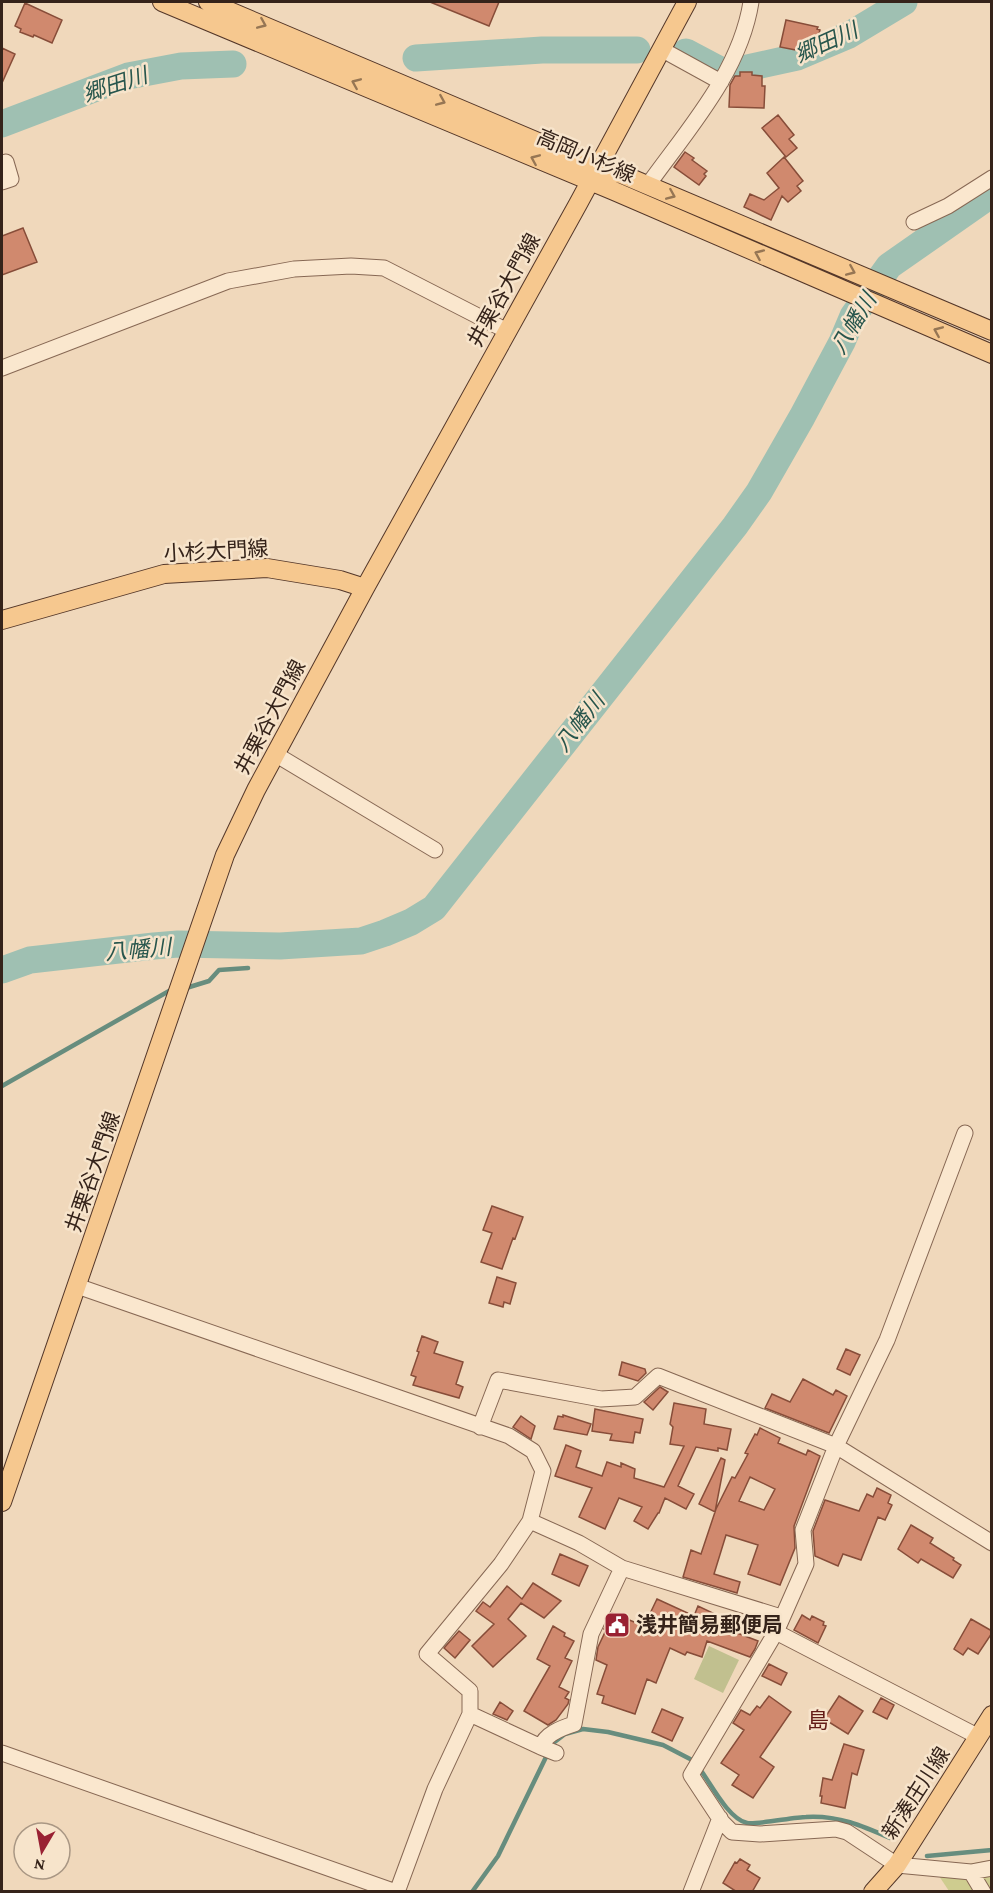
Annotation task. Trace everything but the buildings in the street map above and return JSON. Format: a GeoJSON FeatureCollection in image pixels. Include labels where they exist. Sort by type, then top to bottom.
{"type":"FeatureCollection","features":[{"type":"Feature","properties":{"kind":"main road","name":"高岡小杉線"},"geometry":{"type":"LineString","coordinates":[[162,2],[593,175],[621,174],[992,331]]}},
{"type":"Feature","properties":{"kind":"main road","name":"高岡小杉線"},"geometry":{"type":"LineString","coordinates":[[208,2],[992,354]]}},
{"type":"Feature","properties":{"kind":"main road","name":"井栗谷大門線"},"geometry":{"type":"LineString","coordinates":[[2,1502],[225,855],[275,754],[687,2]]}},
{"type":"Feature","properties":{"kind":"main road","name":"小杉大門線"},"geometry":{"type":"LineString","coordinates":[[2,620],[164,574],[267,568],[340,580],[365,588]]}},
{"type":"Feature","properties":{"kind":"main road","name":"新湊庄川線"},"geometry":{"type":"LineString","coordinates":[[873,1892],[897,1865],[992,1715]]}},
{"type":"Feature","properties":{"kind":"street"},"geometry":{"type":"LineString","coordinates":[[648,185],[721,82],[748,21],[751,2]]}},
{"type":"Feature","properties":{"kind":"street"},"geometry":{"type":"LineString","coordinates":[[661,49],[721,82]]}},
{"type":"Feature","properties":{"kind":"street"},"geometry":{"type":"LineString","coordinates":[[2,164],[6,162],[11,178],[2,182]]}},
{"type":"Feature","properties":{"kind":"street"},"geometry":{"type":"LineString","coordinates":[[914,222],[948,206],[992,178]]}},
{"type":"Feature","properties":{"kind":"street"},"geometry":{"type":"LineString","coordinates":[[2,368],[228,282],[294,269],[351,266],[384,268],[507,331]]}},
{"type":"Feature","properties":{"kind":"street"},"geometry":{"type":"LineString","coordinates":[[275,754],[435,850]]}},
{"type":"Feature","properties":{"kind":"street"},"geometry":{"type":"LineString","coordinates":[[964,1133],[887,1340],[836,1446],[803,1530],[806,1564],[776,1632],[691,1775],[732,1832],[760,1834],[836,1829],[847,1832],[897,1865],[970,1872],[992,1868]]}},
{"type":"Feature","properties":{"kind":"street"},"geometry":{"type":"LineString","coordinates":[[2,1753],[397,1892],[435,1789],[470,1714],[470,1691],[427,1654],[501,1564],[530,1521],[543,1471],[533,1451],[509,1436],[77,1286]]}},
{"type":"Feature","properties":{"kind":"street"},"geometry":{"type":"LineString","coordinates":[[480,1427],[498,1380],[601,1399],[635,1397],[658,1376],[836,1446],[992,1543]]}},
{"type":"Feature","properties":{"kind":"street"},"geometry":{"type":"LineString","coordinates":[[530,1521],[579,1543],[622,1568],[781,1617]]}},
{"type":"Feature","properties":{"kind":"street"},"geometry":{"type":"LineString","coordinates":[[541,1747],[543,1741],[561,1728],[574,1724],[591,1634],[622,1568]]}},
{"type":"Feature","properties":{"kind":"street"},"geometry":{"type":"LineString","coordinates":[[776,1632],[979,1737]]}},
{"type":"Feature","properties":{"kind":"street"},"geometry":{"type":"LineString","coordinates":[[470,1714],[556,1753]]}},
{"type":"Feature","properties":{"kind":"street"},"geometry":{"type":"LineString","coordinates":[[691,1892],[720,1818]]}},
{"type":"Feature","properties":{"kind":"street"},"geometry":{"type":"LineString","coordinates":[[970,1872],[983,1892]]}},
{"type":"Feature","properties":{"kind":"shaded area"},"geometry":{"type":"Polygon","coordinates":[[[709,1646],[739,1660],[723,1693],[694,1679],[709,1646]]]}},
{"type":"Feature","properties":{"kind":"shaded area"},"geometry":{"type":"Polygon","coordinates":[[[991,1860],[991,1891],[949,1891],[935,1870],[991,1860]]]}},
{"type":"Feature","properties":{"kind":"waterway","name":"郷田川"},"geometry":{"type":"LineString","coordinates":[[743,69],[797,57],[849,35],[904,2]]}},
{"type":"Feature","properties":{"kind":"waterway","name":"郷田川"},"geometry":{"type":"LineString","coordinates":[[416,58],[542,50],[637,50]]}},
{"type":"Feature","properties":{"kind":"waterway","name":"郷田川"},"geometry":{"type":"LineString","coordinates":[[686,52],[720,70]]}},
{"type":"Feature","properties":{"kind":"waterway","name":"郷田川"},"geometry":{"type":"LineString","coordinates":[[2,124],[128,76],[181,66],[233,64]]}},
{"type":"Feature","properties":{"kind":"waterway","name":"八幡川"},"geometry":{"type":"LineString","coordinates":[[2,970],[30,960],[178,944],[280,946],[361,941],[411,922],[434,908],[735,526],[759,492],[802,417],[842,342],[853,316],[889,266],[992,194]]}},
{"type":"Feature","properties":{"kind":"waterway"},"geometry":{"type":"LineString","coordinates":[[183,989],[209,981],[219,970],[248,968]]}},
{"type":"Feature","properties":{"kind":"waterway"},"geometry":{"type":"LineString","coordinates":[[2,1086],[169,991],[174,991]]}},
{"type":"Feature","properties":{"kind":"waterway"},"geometry":{"type":"LineString","coordinates":[[552,1744],[565,1734],[583,1729],[608,1732],[663,1745],[692,1760]]}},
{"type":"Feature","properties":{"kind":"waterway"},"geometry":{"type":"LineString","coordinates":[[472,1892],[498,1856],[547,1755]]}},
{"type":"Feature","properties":{"kind":"waterway"},"geometry":{"type":"LineString","coordinates":[[702,1772],[727,1809],[747,1823],[801,1817],[829,1818],[860,1826],[890,1838]]}},
{"type":"Feature","properties":{"kind":"waterway"},"geometry":{"type":"LineString","coordinates":[[927,1856],[992,1850]]}},
{"type":"Feature","properties":{"kind":"place","name":"浅井簡易郵便局"},"geometry":{"type":"Point","coordinates":[617,1625]}},
{"type":"Feature","properties":{"kind":"district","name":"島"},"geometry":{"type":"Point","coordinates":[818,1720]}}]}
